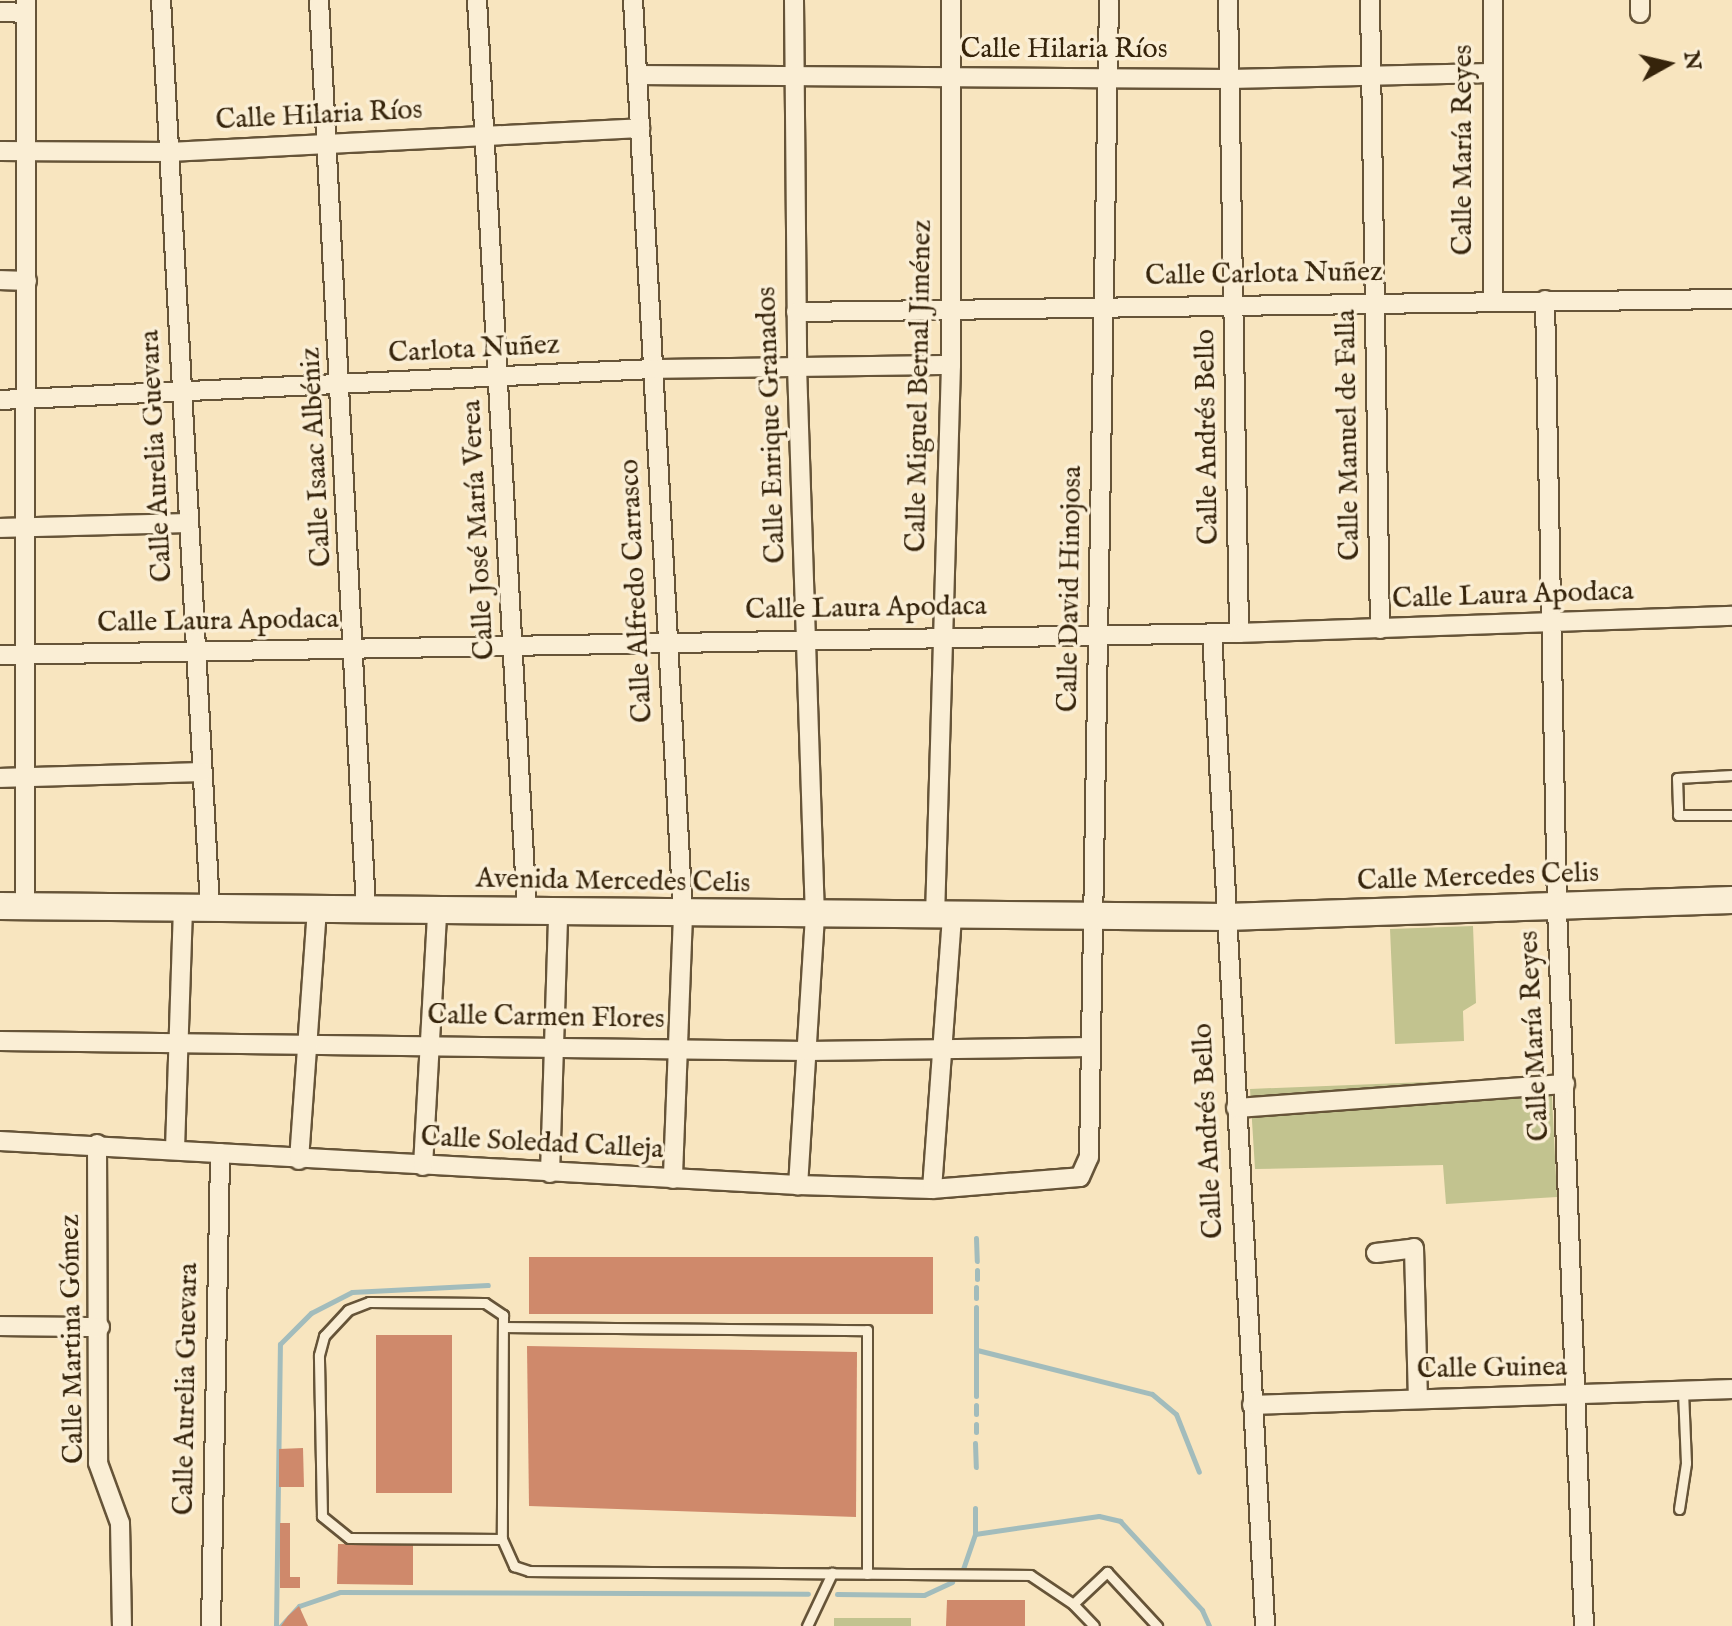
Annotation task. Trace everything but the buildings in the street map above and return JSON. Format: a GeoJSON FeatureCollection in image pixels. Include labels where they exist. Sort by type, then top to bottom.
{"type":"FeatureCollection","features":[{"type":"Feature","properties":{"kind":"main road","name":"Calle Mercedes Celis"},"geometry":{"type":"LineString","coordinates":[[1226,917],[1732,900]]}},
{"type":"Feature","properties":{"kind":"main road","name":"Avenida Mercedes Celis"},"geometry":{"type":"LineString","coordinates":[[12,906],[558,914],[1226,917]]}},
{"type":"Feature","properties":{"kind":"street","name":"Calle Aurelia Guevara"},"geometry":{"type":"LineString","coordinates":[[161,0],[210,909]]}},
{"type":"Feature","properties":{"kind":"street","name":"Calle Isaac Albéniz"},"geometry":{"type":"LineString","coordinates":[[319,0],[356,647],[366,910]]}},
{"type":"Feature","properties":{"kind":"street","name":"Calle José María Verea"},"geometry":{"type":"LineString","coordinates":[[477,0],[527,912]]}},
{"type":"Feature","properties":{"kind":"street","name":"Calle Alfredo Carrasco"},"geometry":{"type":"LineString","coordinates":[[633,0],[683,915],[682,1047],[673,1179]]}},
{"type":"Feature","properties":{"kind":"street","name":"Calle Enrique Granados"},"geometry":{"type":"LineString","coordinates":[[794,0],[797,366],[815,916],[798,1185]]}},
{"type":"Feature","properties":{"kind":"street","name":"Calle Miguel Bernal Jiménez"},"geometry":{"type":"LineString","coordinates":[[932,1189],[942,1049],[945,635],[951,365],[951,0]]}},
{"type":"Feature","properties":{"kind":"street","name":"Calle David Hinojosa"},"geometry":{"type":"LineString","coordinates":[[1080,1177],[1089,1157],[1109,0]]}},
{"type":"Feature","properties":{"kind":"street","name":"Calle Andrés Bello"},"geometry":{"type":"LineString","coordinates":[[1228,0],[1239,633]]}},
{"type":"Feature","properties":{"kind":"street","name":"Calle Manuel de Falla"},"geometry":{"type":"LineString","coordinates":[[1370,0],[1380,629]]}},
{"type":"Feature","properties":{"kind":"street","name":"Calle María Reyes"},"geometry":{"type":"LineString","coordinates":[[1493,0],[1490,73],[1493,301]]}},
{"type":"Feature","properties":{"kind":"street"},"geometry":{"type":"LineString","coordinates":[[0,12],[26,6],[24,777],[12,906]]}},
{"type":"Feature","properties":{"kind":"street","name":"Calle Hilaria Ríos"},"geometry":{"type":"LineString","coordinates":[[637,75],[1230,79],[1490,73]]}},
{"type":"Feature","properties":{"kind":"street","name":"Calle Hilaria Ríos"},"geometry":{"type":"LineString","coordinates":[[0,151],[169,152],[640,128]]}},
{"type":"Feature","properties":{"kind":"street"},"geometry":{"type":"LineString","coordinates":[[0,280],[27,281]]}},
{"type":"Feature","properties":{"kind":"street","name":"Calle Carlota Nuñez"},"geometry":{"type":"LineString","coordinates":[[796,312],[1376,301],[1732,299]]}},
{"type":"Feature","properties":{"kind":"street","name":"Calle María Reyes"},"geometry":{"type":"LineString","coordinates":[[1545,300],[1557,908],[1579,1396],[1584,1626]]}},
{"type":"Feature","properties":{"kind":"street","name":"Carlota Nuñez"},"geometry":{"type":"LineString","coordinates":[[0,400],[182,394],[652,369],[951,365]]}},
{"type":"Feature","properties":{"kind":"street"},"geometry":{"type":"LineString","coordinates":[[0,528],[189,523]]}},
{"type":"Feature","properties":{"kind":"street","name":"Calle Laura Apodaca"},"geometry":{"type":"LineString","coordinates":[[0,655],[945,635],[1239,633],[1732,616]]}},
{"type":"Feature","properties":{"kind":"street","name":"Calle Andrés Bello"},"geometry":{"type":"LineString","coordinates":[[1212,633],[1265,1626]]}},
{"type":"Feature","properties":{"kind":"street"},"geometry":{"type":"LineString","coordinates":[[0,778],[202,772]]}},
{"type":"Feature","properties":{"kind":"street"},"geometry":{"type":"LineString","coordinates":[[175,1149],[183,909]]}},
{"type":"Feature","properties":{"kind":"street"},"geometry":{"type":"LineString","coordinates":[[299,1160],[317,910]]}},
{"type":"Feature","properties":{"kind":"street"},"geometry":{"type":"LineString","coordinates":[[423,1166],[437,912]]}},
{"type":"Feature","properties":{"kind":"street"},"geometry":{"type":"LineString","coordinates":[[550,1173],[558,914]]}},
{"type":"Feature","properties":{"kind":"street","name":"Calle Carmen Flores"},"geometry":{"type":"LineString","coordinates":[[0,1041],[554,1045],[808,1051],[1091,1047]]}},
{"type":"Feature","properties":{"kind":"street"},"geometry":{"type":"LineString","coordinates":[[1236,1108],[1565,1084]]}},
{"type":"Feature","properties":{"kind":"street","name":"Calle Soledad Calleja"},"geometry":{"type":"LineString","coordinates":[[0,1141],[97,1144],[299,1160],[798,1185],[932,1189],[1080,1177]]}},
{"type":"Feature","properties":{"kind":"street","name":"Calle Martina Gómez"},"geometry":{"type":"LineString","coordinates":[[97,1144],[100,1327],[98,1463],[120,1523],[122,1626]]}},
{"type":"Feature","properties":{"kind":"street","name":"Calle Aurelia Guevara"},"geometry":{"type":"LineString","coordinates":[[211,1626],[220,1153]]}},
{"type":"Feature","properties":{"kind":"street"},"geometry":{"type":"LineString","coordinates":[[1376,1253],[1414,1248],[1418,1397]]}},
{"type":"Feature","properties":{"kind":"street"},"geometry":{"type":"LineString","coordinates":[[0,1326],[100,1327]]}},
{"type":"Feature","properties":{"kind":"street","name":"Calle Guinea"},"geometry":{"type":"LineString","coordinates":[[1252,1405],[1418,1397],[1579,1396],[1732,1389]]}},
{"type":"Feature","properties":{"kind":"lane"},"geometry":{"type":"LineString","coordinates":[[1732,775],[1677,778],[1678,815],[1732,815]]}},
{"type":"Feature","properties":{"kind":"lane"},"geometry":{"type":"LineString","coordinates":[[502,1539],[349,1538],[329,1524],[318,1506],[319,1355],[335,1322],[369,1302],[485,1303],[503,1315],[506,1327],[502,1539],[514,1566],[529,1571],[1030,1575],[1073,1604],[1094,1626]]}},
{"type":"Feature","properties":{"kind":"lane"},"geometry":{"type":"LineString","coordinates":[[506,1327],[867,1330],[867,1574]]}},
{"type":"Feature","properties":{"kind":"lane"},"geometry":{"type":"LineString","coordinates":[[1679,1509],[1686,1463],[1683,1391]]}},
{"type":"Feature","properties":{"kind":"lane"},"geometry":{"type":"LineString","coordinates":[[1073,1604],[1107,1572],[1157,1626]]}},
{"type":"Feature","properties":{"kind":"lane"},"geometry":{"type":"LineString","coordinates":[[807,1626],[832,1573]]}},
{"type":"Feature","properties":{"kind":"green space"},"geometry":{"type":"Polygon","coordinates":[[[1473,926],[1476,1003],[1463,1011],[1464,1041],[1395,1044],[1390,929],[1473,926]]]}},
{"type":"Feature","properties":{"kind":"green space"},"geometry":{"type":"Polygon","coordinates":[[[1551,1077],[1557,1197],[1446,1204],[1443,1165],[1255,1169],[1250,1089],[1551,1077]]]}},
{"type":"Feature","properties":{"kind":"green space"},"geometry":{"type":"Polygon","coordinates":[[[834,1618],[911,1618],[911,1626],[834,1626],[834,1618]]]}},
{"type":"Feature","properties":{"kind":"waterway"},"geometry":{"type":"LineString","coordinates":[[976,1238],[977,1261]]}},
{"type":"Feature","properties":{"kind":"waterway"},"geometry":{"type":"LineString","coordinates":[[977,1270],[977,1279]]}},
{"type":"Feature","properties":{"kind":"waterway"},"geometry":{"type":"LineString","coordinates":[[276,1626],[280,1344],[311,1313],[352,1292],[488,1285]]}},
{"type":"Feature","properties":{"kind":"waterway"},"geometry":{"type":"LineString","coordinates":[[976,1287],[976,1298]]}},
{"type":"Feature","properties":{"kind":"waterway"},"geometry":{"type":"LineString","coordinates":[[976,1307],[976,1396]]}},
{"type":"Feature","properties":{"kind":"waterway"},"geometry":{"type":"LineString","coordinates":[[977,1350],[1152,1394],[1176,1414],[1199,1472]]}},
{"type":"Feature","properties":{"kind":"waterway"},"geometry":{"type":"LineString","coordinates":[[976,1405],[976,1414]]}},
{"type":"Feature","properties":{"kind":"waterway"},"geometry":{"type":"LineString","coordinates":[[976,1424],[976,1432]]}},
{"type":"Feature","properties":{"kind":"waterway"},"geometry":{"type":"LineString","coordinates":[[975,1443],[976,1467]]}},
{"type":"Feature","properties":{"kind":"waterway"},"geometry":{"type":"LineString","coordinates":[[963,1569],[975,1534],[975,1508]]}},
{"type":"Feature","properties":{"kind":"waterway"},"geometry":{"type":"LineString","coordinates":[[975,1534],[1099,1516],[1120,1521],[1202,1610],[1209,1626]]}},
{"type":"Feature","properties":{"kind":"waterway"},"geometry":{"type":"LineString","coordinates":[[837,1594],[924,1595],[952,1582]]}},
{"type":"Feature","properties":{"kind":"waterway"},"geometry":{"type":"LineString","coordinates":[[281,1626],[299,1606],[340,1592],[808,1594]]}}]}
